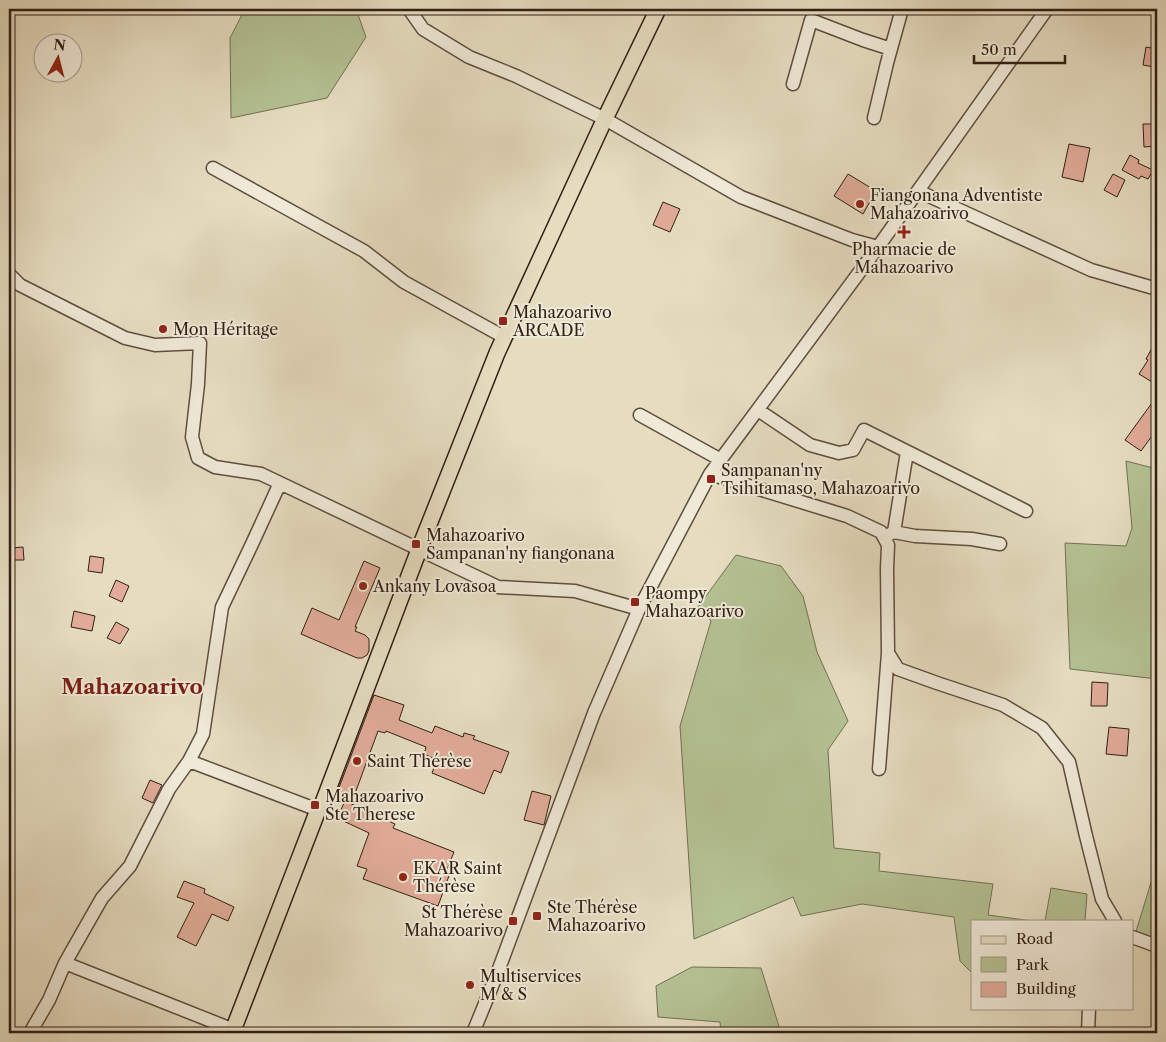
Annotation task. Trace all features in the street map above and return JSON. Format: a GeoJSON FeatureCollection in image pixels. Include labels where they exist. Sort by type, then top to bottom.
{"type":"FeatureCollection","features":[{"type":"Feature","properties":{"kind":"main road"},"geometry":{"type":"LineString","coordinates":[[233,1031],[497,353],[605,118],[658,9]]}},
{"type":"Feature","properties":{"kind":"street"},"geometry":{"type":"LineString","coordinates":[[410,9],[423,29],[469,57],[516,76],[605,118],[741,198],[878,248]]}},
{"type":"Feature","properties":{"kind":"street"},"geometry":{"type":"LineString","coordinates":[[874,118],[902,9]]}},
{"type":"Feature","properties":{"kind":"street"},"geometry":{"type":"LineString","coordinates":[[473,1033],[501,964],[594,713],[639,609],[710,474],[878,248],[1047,9]]}},
{"type":"Feature","properties":{"kind":"street"},"geometry":{"type":"LineString","coordinates":[[793,84],[811,20],[891,49]]}},
{"type":"Feature","properties":{"kind":"street"},"geometry":{"type":"LineString","coordinates":[[213,168],[364,251],[404,282],[504,338]]}},
{"type":"Feature","properties":{"kind":"street"},"geometry":{"type":"LineString","coordinates":[[918,191],[1091,270],[1157,288]]}},
{"type":"Feature","properties":{"kind":"street"},"geometry":{"type":"LineString","coordinates":[[9,274],[20,285],[125,338],[155,345],[200,343],[192,437],[198,458],[215,467],[261,474],[280,482],[498,587],[575,592],[639,609]]}},
{"type":"Feature","properties":{"kind":"street"},"geometry":{"type":"LineString","coordinates":[[758,410],[810,445],[839,453],[853,450],[864,430],[1026,511]]}},
{"type":"Feature","properties":{"kind":"street"},"geometry":{"type":"LineString","coordinates":[[640,415],[720,460]]}},
{"type":"Feature","properties":{"kind":"street"},"geometry":{"type":"LineString","coordinates":[[879,769],[888,653],[888,545],[907,452]]}},
{"type":"Feature","properties":{"kind":"street"},"geometry":{"type":"LineString","coordinates":[[710,474],[847,516],[889,535],[972,539],[1000,544]]}},
{"type":"Feature","properties":{"kind":"street"},"geometry":{"type":"LineString","coordinates":[[30,1033],[49,1000],[64,963],[102,898],[130,866],[169,789],[189,762],[203,734],[222,607],[280,482]]}},
{"type":"Feature","properties":{"kind":"street"},"geometry":{"type":"LineString","coordinates":[[888,653],[898,669],[1003,705],[1042,728],[1069,762],[1102,899],[1114,920]]}},
{"type":"Feature","properties":{"kind":"street"},"geometry":{"type":"LineString","coordinates":[[189,762],[318,810]]}},
{"type":"Feature","properties":{"kind":"street"},"geometry":{"type":"LineString","coordinates":[[1134,938],[1157,946]]}},
{"type":"Feature","properties":{"kind":"street"},"geometry":{"type":"LineString","coordinates":[[64,963],[233,1031]]}},
{"type":"Feature","properties":{"kind":"street"},"geometry":{"type":"LineString","coordinates":[[1088,1033],[1090,1010]]}},
{"type":"Feature","properties":{"kind":"green space"},"geometry":{"type":"Polygon","coordinates":[[[245,9],[356,9],[366,37],[327,98],[231,118],[230,38],[245,9]]]}},
{"type":"Feature","properties":{"kind":"green space"},"geometry":{"type":"Polygon","coordinates":[[[1126,461],[1157,469],[1157,679],[1070,669],[1065,543],[1126,546],[1132,528],[1126,461]]]}},
{"type":"Feature","properties":{"kind":"green space"},"geometry":{"type":"Polygon","coordinates":[[[736,555],[781,566],[803,596],[817,652],[848,721],[828,750],[834,848],[880,853],[879,871],[993,884],[988,915],[1025,920],[971,920],[971,972],[960,961],[954,917],[862,904],[801,916],[793,897],[694,939],[680,726],[711,621],[698,607],[736,555]]]}},
{"type":"Feature","properties":{"kind":"green space"},"geometry":{"type":"Polygon","coordinates":[[[1157,863],[1157,946],[1134,938],[1157,863]]]}},
{"type":"Feature","properties":{"kind":"green space"},"geometry":{"type":"Polygon","coordinates":[[[1051,888],[1087,894],[1085,920],[1045,920],[1051,888]]]}},
{"type":"Feature","properties":{"kind":"green space"},"geometry":{"type":"Polygon","coordinates":[[[692,967],[761,968],[781,1033],[721,1033],[720,1022],[658,1017],[656,986],[692,967]]]}},
{"type":"Feature","properties":{"kind":"building"},"geometry":{"type":"Polygon","coordinates":[[[1146,47],[1157,49],[1154,67],[1143,65],[1146,47]]]}},
{"type":"Feature","properties":{"kind":"building"},"geometry":{"type":"Polygon","coordinates":[[[1143,124],[1157,124],[1157,146],[1144,147],[1143,124]]]}},
{"type":"Feature","properties":{"kind":"building"},"geometry":{"type":"Polygon","coordinates":[[[1069,144],[1090,148],[1083,182],[1062,177],[1069,144]]]}},
{"type":"Feature","properties":{"kind":"building"},"geometry":{"type":"Polygon","coordinates":[[[1130,155],[1139,160],[1138,163],[1153,170],[1148,179],[1141,176],[1139,179],[1122,170],[1130,155]]]}},
{"type":"Feature","properties":{"kind":"building"},"geometry":{"type":"Polygon","coordinates":[[[848,174],[876,191],[863,214],[834,196],[848,174]]]}},
{"type":"Feature","properties":{"kind":"building"},"geometry":{"type":"Polygon","coordinates":[[[1113,174],[1125,180],[1117,197],[1104,190],[1113,174]]]}},
{"type":"Feature","properties":{"kind":"building"},"geometry":{"type":"Polygon","coordinates":[[[663,202],[680,209],[670,232],[653,225],[663,202]]]}},
{"type":"Feature","properties":{"kind":"building"},"geometry":{"type":"Polygon","coordinates":[[[1157,339],[1157,385],[1139,374],[1148,360],[1146,359],[1157,339]]]}},
{"type":"Feature","properties":{"kind":"building"},"geometry":{"type":"Polygon","coordinates":[[[1157,396],[1157,429],[1141,451],[1125,440],[1157,396]]]}},
{"type":"Feature","properties":{"kind":"building"},"geometry":{"type":"Polygon","coordinates":[[[23,547],[24,560],[12,560],[11,548],[23,547]]]}},
{"type":"Feature","properties":{"kind":"building"},"geometry":{"type":"Polygon","coordinates":[[[90,556],[104,558],[102,573],[88,571],[90,556]]]}},
{"type":"Feature","properties":{"kind":"building"},"geometry":{"type":"Polygon","coordinates":[[[364,561],[380,568],[355,627],[357,627],[355,631],[369,639],[369,651],[362,658],[357,658],[301,634],[312,608],[339,620],[364,561]]]}},
{"type":"Feature","properties":{"kind":"building"},"geometry":{"type":"Polygon","coordinates":[[[116,580],[129,586],[122,602],[109,596],[116,580]]]}},
{"type":"Feature","properties":{"kind":"building"},"geometry":{"type":"Polygon","coordinates":[[[74,611],[95,616],[92,631],[71,627],[74,611]]]}},
{"type":"Feature","properties":{"kind":"building"},"geometry":{"type":"Polygon","coordinates":[[[116,622],[129,629],[120,644],[107,638],[116,622]]]}},
{"type":"Feature","properties":{"kind":"building"},"geometry":{"type":"Polygon","coordinates":[[[1092,682],[1108,683],[1107,706],[1091,706],[1092,682]]]}},
{"type":"Feature","properties":{"kind":"building"},"geometry":{"type":"Polygon","coordinates":[[[374,695],[404,705],[399,720],[432,733],[435,726],[463,737],[464,733],[475,736],[473,739],[509,752],[501,773],[494,770],[484,794],[432,773],[437,760],[424,754],[426,747],[386,731],[385,733],[378,731],[353,799],[337,793],[374,695]]]}},
{"type":"Feature","properties":{"kind":"building"},"geometry":{"type":"Polygon","coordinates":[[[1109,727],[1129,729],[1127,756],[1106,754],[1109,727]]]}},
{"type":"Feature","properties":{"kind":"building"},"geometry":{"type":"Polygon","coordinates":[[[150,780],[162,785],[153,803],[142,798],[150,780]]]}},
{"type":"Feature","properties":{"kind":"building"},"geometry":{"type":"Polygon","coordinates":[[[532,791],[551,796],[544,825],[524,820],[532,791]]]}},
{"type":"Feature","properties":{"kind":"building"},"geometry":{"type":"Polygon","coordinates":[[[345,801],[395,824],[393,828],[454,852],[446,872],[450,873],[438,906],[363,879],[367,869],[357,866],[369,833],[337,818],[345,801]]]}},
{"type":"Feature","properties":{"kind":"building"},"geometry":{"type":"Polygon","coordinates":[[[184,881],[205,889],[204,893],[234,907],[228,921],[212,914],[196,946],[177,937],[194,903],[177,897],[184,881]]]}},
{"type":"Feature","properties":{"kind":"place","name":"Fiangonana Adventiste Mahazoarivo"},"geometry":{"type":"Point","coordinates":[860,204]}},
{"type":"Feature","properties":{"kind":"place","name":"Pharmacie de Mahazoarivo"},"geometry":{"type":"Point","coordinates":[904,232]}},
{"type":"Feature","properties":{"kind":"place","name":"Mahazoarivo ARCADE"},"geometry":{"type":"Point","coordinates":[503,321]}},
{"type":"Feature","properties":{"kind":"place","name":"Mon Héritage"},"geometry":{"type":"Point","coordinates":[163,329]}},
{"type":"Feature","properties":{"kind":"place","name":"Sampanan'ny Tsihitamaso, Mahazoarivo"},"geometry":{"type":"Point","coordinates":[711,479]}},
{"type":"Feature","properties":{"kind":"place","name":"Mahazoarivo Sampanan'ny fiangonana"},"geometry":{"type":"Point","coordinates":[416,544]}},
{"type":"Feature","properties":{"kind":"place","name":"Ankany Lovasoa"},"geometry":{"type":"Point","coordinates":[363,586]}},
{"type":"Feature","properties":{"kind":"place","name":"Paompy Mahazoarivo"},"geometry":{"type":"Point","coordinates":[635,602]}},
{"type":"Feature","properties":{"kind":"place","name":"Saint Thérèse"},"geometry":{"type":"Point","coordinates":[357,761]}},
{"type":"Feature","properties":{"kind":"place","name":"Mahazoarivo Ste Therese"},"geometry":{"type":"Point","coordinates":[315,805]}},
{"type":"Feature","properties":{"kind":"place","name":"EKAR Saint Thérèse"},"geometry":{"type":"Point","coordinates":[403,877]}},
{"type":"Feature","properties":{"kind":"place","name":"Ste Thérèse Mahazoarivo"},"geometry":{"type":"Point","coordinates":[537,916]}},
{"type":"Feature","properties":{"kind":"place","name":"St Thérèse Mahazoarivo"},"geometry":{"type":"Point","coordinates":[513,921]}},
{"type":"Feature","properties":{"kind":"place","name":"Multiservices M & S"},"geometry":{"type":"Point","coordinates":[470,985]}},
{"type":"Feature","properties":{"kind":"district","name":"Mahazoarivo"},"geometry":{"type":"Point","coordinates":[132,686]}}]}
